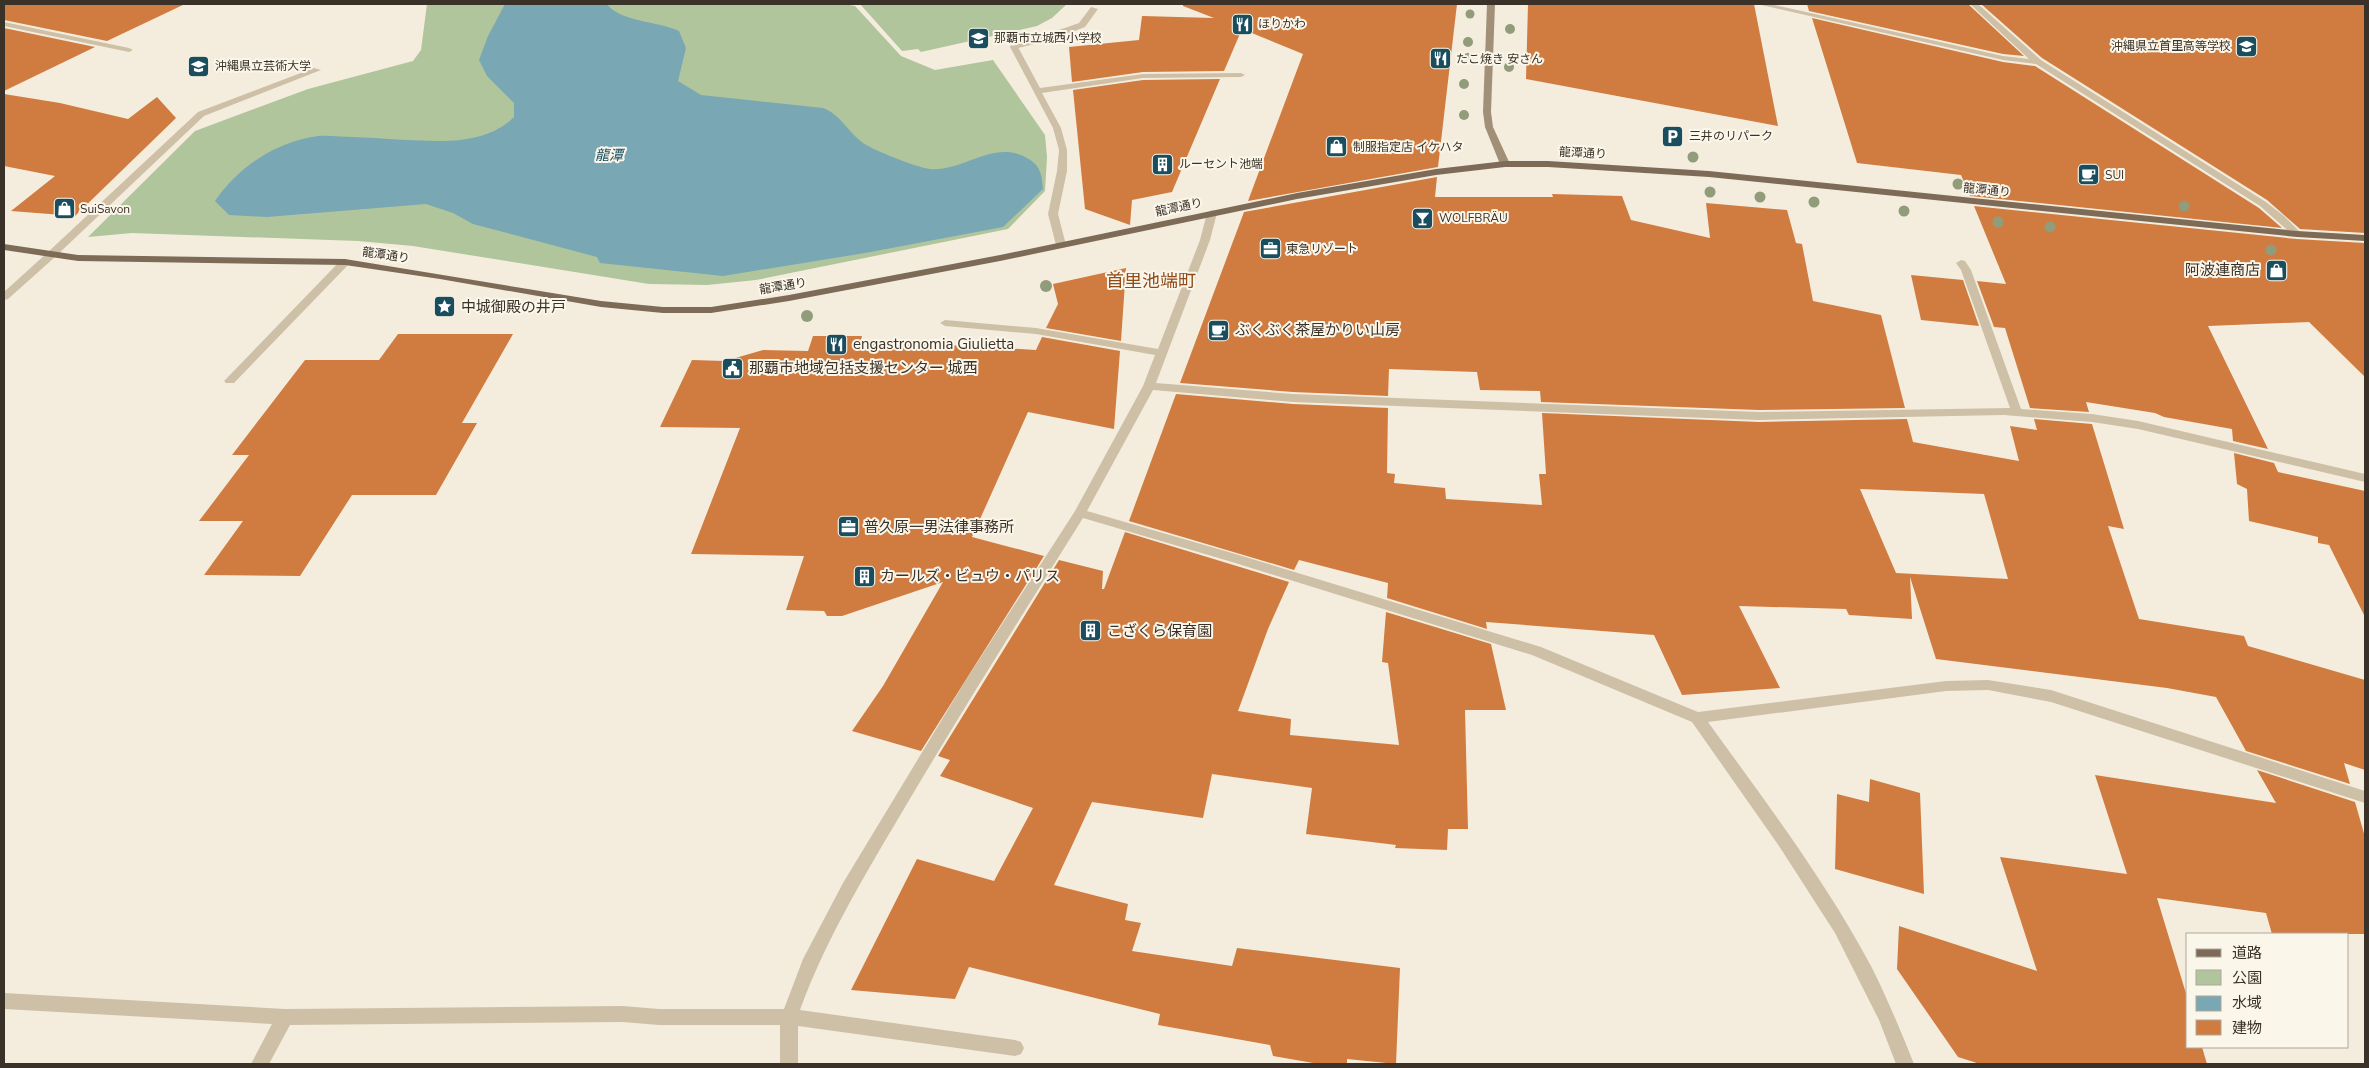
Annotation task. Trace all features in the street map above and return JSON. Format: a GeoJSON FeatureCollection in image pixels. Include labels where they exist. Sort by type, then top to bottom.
{"type":"FeatureCollection","features":[{"type":"Feature","properties":{"kind":"main road"},"geometry":{"type":"LineString","coordinates":[[1491,4],[1486,112],[1489,127],[1505,164]]}},
{"type":"Feature","properties":{"kind":"main road","name":"龍潭通り"},"geometry":{"type":"LineString","coordinates":[[4,248],[78,258],[345,262],[440,276],[601,304],[663,310],[711,310],[789,298],[1379,180],[1505,164],[1557,164],[1692,173],[2297,234],[2365,238]]}},
{"type":"Feature","properties":{"kind":"street"},"geometry":{"type":"LineString","coordinates":[[1761,4],[2003,58],[2038,62]]}},
{"type":"Feature","properties":{"kind":"street"},"geometry":{"type":"LineString","coordinates":[[1974,4],[2038,62],[2263,204],[2297,234]]}},
{"type":"Feature","properties":{"kind":"street"},"geometry":{"type":"LineString","coordinates":[[1061,245],[1053,214],[1062,171],[1062,150],[1057,128],[1014,47],[1048,38],[1082,25],[1094,9]]}},
{"type":"Feature","properties":{"kind":"street"},"geometry":{"type":"LineString","coordinates":[[4,24],[129,50]]}},
{"type":"Feature","properties":{"kind":"street"},"geometry":{"type":"LineString","coordinates":[[4,297],[201,114],[317,70]]}},
{"type":"Feature","properties":{"kind":"street"},"geometry":{"type":"LineString","coordinates":[[1038,91],[1143,76],[1241,74]]}},
{"type":"Feature","properties":{"kind":"street"},"geometry":{"type":"LineString","coordinates":[[789,1064],[789,1017],[809,964],[849,888],[969,687],[1080,514],[1149,386],[1205,240],[1212,213]]}},
{"type":"Feature","properties":{"kind":"street"},"geometry":{"type":"LineString","coordinates":[[230,381],[345,262]]}},
{"type":"Feature","properties":{"kind":"street"},"geometry":{"type":"LineString","coordinates":[[1961,263],[1966,270],[2017,412]]}},
{"type":"Feature","properties":{"kind":"street"},"geometry":{"type":"LineString","coordinates":[[945,323],[1036,332],[1163,353]]}},
{"type":"Feature","properties":{"kind":"street"},"geometry":{"type":"LineString","coordinates":[[1149,386],[1293,398],[1749,415],[2017,412],[2138,424],[2365,478]]}},
{"type":"Feature","properties":{"kind":"street"},"geometry":{"type":"LineString","coordinates":[[1080,514],[1235,558],[1536,651],[1697,718],[1946,686],[1988,685],[2051,696],[2365,797]]}},
{"type":"Feature","properties":{"kind":"street"},"geometry":{"type":"LineString","coordinates":[[1697,718],[1819,893],[1861,965],[1906,1064]]}},
{"type":"Feature","properties":{"kind":"street"},"geometry":{"type":"LineString","coordinates":[[4,1001],[286,1017],[613,1014],[659,1017],[789,1017],[1015,1048]]}},
{"type":"Feature","properties":{"kind":"street"},"geometry":{"type":"LineString","coordinates":[[260,1064],[286,1017]]}},
{"type":"Feature","properties":{"kind":"green space"},"geometry":{"type":"Polygon","coordinates":[[[427,4],[844,4],[855,6],[901,56],[935,70],[993,60],[1045,135],[1047,157],[1045,191],[1008,229],[756,280],[707,285],[649,284],[413,246],[358,241],[132,233],[88,237],[195,131],[308,89],[413,61],[421,50],[427,4]]]}},
{"type":"Feature","properties":{"kind":"green space"},"geometry":{"type":"Polygon","coordinates":[[[860,4],[1067,4],[1052,18],[1037,26],[921,52],[918,49],[902,51],[860,4]]]}},
{"type":"Feature","properties":{"kind":"water","name":"龍潭"},"geometry":{"type":"Polygon","coordinates":[[[505,4],[607,4],[613,10],[630,18],[679,31],[686,48],[678,81],[701,95],[823,108],[834,114],[858,139],[868,146],[924,168],[943,169],[990,154],[1014,153],[1027,158],[1038,167],[1043,189],[1003,227],[865,253],[723,276],[600,263],[597,257],[473,224],[453,213],[426,204],[267,217],[229,215],[215,201],[235,177],[247,167],[273,150],[302,139],[327,136],[450,141],[480,136],[498,129],[514,117],[514,103],[487,76],[479,60],[488,36],[505,4]]]}},
{"type":"Feature","properties":{"kind":"building"},"geometry":{"type":"Polygon","coordinates":[[[4,4],[185,4],[107,41],[4,20],[4,4]]]}},
{"type":"Feature","properties":{"kind":"building"},"geometry":{"type":"Polygon","coordinates":[[[1183,4],[1457,4],[1438,167],[1248,201],[1303,54],[1242,29],[1224,71],[1143,72],[1072,82],[1069,47],[1139,40],[1142,16],[1214,18],[1183,6],[1183,4]]]}},
{"type":"Feature","properties":{"kind":"building"},"geometry":{"type":"Polygon","coordinates":[[[1528,4],[1754,4],[1778,126],[1526,79],[1528,4]]]}},
{"type":"Feature","properties":{"kind":"building"},"geometry":{"type":"Polygon","coordinates":[[[1807,4],[1968,4],[2024,56],[2003,54],[1809,11],[1807,4]]]}},
{"type":"Feature","properties":{"kind":"building"},"geometry":{"type":"Polygon","coordinates":[[[1981,4],[2365,4],[2365,233],[2300,229],[2267,200],[2042,58],[1981,4]]]}},
{"type":"Feature","properties":{"kind":"building"},"geometry":{"type":"Polygon","coordinates":[[[1812,18],[2003,62],[2035,66],[2259,208],[2282,228],[1970,196],[1961,175],[1857,163],[1812,18]]]}},
{"type":"Feature","properties":{"kind":"building"},"geometry":{"type":"Polygon","coordinates":[[[4,28],[95,47],[4,91],[4,28]]]}},
{"type":"Feature","properties":{"kind":"building"},"geometry":{"type":"Polygon","coordinates":[[[1220,79],[1172,192],[1132,200],[1130,225],[1085,209],[1073,90],[1143,80],[1220,79]]]}},
{"type":"Feature","properties":{"kind":"building"},"geometry":{"type":"Polygon","coordinates":[[[4,94],[60,103],[128,119],[157,97],[176,118],[75,216],[11,211],[55,176],[4,166],[4,94]]]}},
{"type":"Feature","properties":{"kind":"building"},"geometry":{"type":"Polygon","coordinates":[[[1437,177],[1435,197],[1553,197],[1552,194],[1622,196],[1631,220],[1710,238],[1706,203],[1787,210],[1796,243],[1802,244],[1813,301],[1881,315],[1905,408],[1759,410],[1541,402],[1540,391],[1480,390],[1477,372],[1389,369],[1388,396],[1293,392],[1180,383],[1244,212],[1437,177]]]}},
{"type":"Feature","properties":{"kind":"building"},"geometry":{"type":"Polygon","coordinates":[[[1974,206],[2297,239],[2365,243],[2365,377],[2309,322],[2208,326],[2268,449],[2233,441],[2232,429],[2164,417],[2155,413],[2086,402],[2089,412],[2030,408],[2005,328],[1994,327],[1977,281],[2006,284],[1974,206]]]}},
{"type":"Feature","properties":{"kind":"building"},"geometry":{"type":"Polygon","coordinates":[[[1126,268],[1121,341],[1046,328],[1058,304],[1053,284],[1126,268]]]}},
{"type":"Feature","properties":{"kind":"building"},"geometry":{"type":"Polygon","coordinates":[[[1911,275],[1963,280],[1979,326],[1921,320],[1911,275]]]}},
{"type":"Feature","properties":{"kind":"building"},"geometry":{"type":"Polygon","coordinates":[[[398,334],[513,334],[462,423],[477,423],[436,495],[352,495],[300,576],[204,575],[243,521],[199,521],[249,455],[232,455],[305,360],[379,360],[398,334]]]}},
{"type":"Feature","properties":{"kind":"building"},"geometry":{"type":"Polygon","coordinates":[[[813,336],[862,336],[861,340],[1036,350],[1042,337],[1120,351],[1114,429],[1028,412],[972,537],[1044,556],[921,751],[852,731],[883,686],[943,582],[842,616],[827,616],[824,611],[786,610],[804,556],[691,554],[740,428],[660,427],[692,360],[725,361],[763,350],[808,351],[813,336]]]}},
{"type":"Feature","properties":{"kind":"building"},"geometry":{"type":"Polygon","coordinates":[[[1176,394],[1293,404],[1388,408],[1387,473],[1395,474],[1394,483],[1445,488],[1446,499],[1542,505],[1539,474],[1546,474],[1542,413],[1759,422],[1907,419],[1913,442],[2019,461],[2010,426],[2037,430],[2034,419],[2092,424],[2124,529],[2108,526],[2139,619],[2244,636],[2248,646],[2365,680],[2365,770],[2344,763],[2350,784],[2246,751],[2216,697],[2167,688],[1936,659],[1910,577],[1912,619],[1849,615],[1846,609],[1739,606],[1780,688],[1682,695],[1654,635],[1486,622],[1487,629],[1387,598],[1388,583],[1299,560],[1294,570],[1129,521],[1176,394]],[[1860,489],[1896,573],[2008,579],[1984,494],[1860,489]]]}},
{"type":"Feature","properties":{"kind":"building"},"geometry":{"type":"Polygon","coordinates":[[[2234,453],[2274,463],[2278,472],[2365,491],[2365,617],[2329,545],[2318,543],[2318,537],[2249,521],[2247,489],[2237,484],[2234,453]]]}},
{"type":"Feature","properties":{"kind":"building"},"geometry":{"type":"Polygon","coordinates":[[[1125,532],[1289,582],[1268,629],[1238,711],[1291,719],[1290,735],[1399,745],[1388,663],[1382,662],[1386,612],[1491,644],[1506,710],[1465,710],[1468,829],[1448,829],[1447,850],[1395,848],[1396,845],[1306,834],[1312,788],[1212,774],[1203,818],[1092,802],[1054,885],[1128,904],[1125,920],[1141,923],[1132,951],[1232,966],[1237,948],[1400,968],[1396,1064],[1347,1059],[1347,1064],[1319,1064],[1273,1056],[1270,1045],[1158,1025],[1160,1014],[969,967],[955,999],[851,990],[917,859],[994,881],[1033,808],[940,776],[950,760],[938,756],[1059,560],[1103,571],[1102,589],[1104,589],[1125,532]]]}},
{"type":"Feature","properties":{"kind":"building"},"geometry":{"type":"Polygon","coordinates":[[[2257,770],[2355,802],[2365,837],[2365,934],[2272,933],[2266,913],[2157,898],[2186,993],[2186,1048],[2202,1048],[2207,1064],[1980,1064],[1958,1057],[1897,969],[1899,926],[2037,971],[2000,857],[2127,874],[2095,775],[2276,803],[2257,770]]]}},
{"type":"Feature","properties":{"kind":"building"},"geometry":{"type":"Polygon","coordinates":[[[1870,779],[1920,793],[1924,894],[1835,869],[1837,794],[1869,802],[1870,779]]]}},
{"type":"Feature","properties":{"kind":"place","name":"ほりかわ"},"geometry":{"type":"Point","coordinates":[1242,24]}},
{"type":"Feature","properties":{"kind":"place","name":"那覇市立城西小学校"},"geometry":{"type":"Point","coordinates":[978,38]}},
{"type":"Feature","properties":{"kind":"place","name":"沖縄県立首里高等学校"},"geometry":{"type":"Point","coordinates":[2247,46]}},
{"type":"Feature","properties":{"kind":"place","name":"たこ焼き 安さん"},"geometry":{"type":"Point","coordinates":[1440,59]}},
{"type":"Feature","properties":{"kind":"place","name":"沖縄県立芸術大学"},"geometry":{"type":"Point","coordinates":[199,66]}},
{"type":"Feature","properties":{"kind":"place","name":"三井のリパーク"},"geometry":{"type":"Point","coordinates":[1673,136]}},
{"type":"Feature","properties":{"kind":"place","name":"制服指定店 イケハタ"},"geometry":{"type":"Point","coordinates":[1337,147]}},
{"type":"Feature","properties":{"kind":"place","name":"ルーセント池端"},"geometry":{"type":"Point","coordinates":[1163,164]}},
{"type":"Feature","properties":{"kind":"place","name":"SUI"},"geometry":{"type":"Point","coordinates":[2089,175]}},
{"type":"Feature","properties":{"kind":"place","name":"SuiSavon"},"geometry":{"type":"Point","coordinates":[64,209]}},
{"type":"Feature","properties":{"kind":"place","name":"WOLFBRÄU"},"geometry":{"type":"Point","coordinates":[1423,218]}},
{"type":"Feature","properties":{"kind":"place","name":"東急リゾート"},"geometry":{"type":"Point","coordinates":[1270,249]}},
{"type":"Feature","properties":{"kind":"place","name":"阿波連商店"},"geometry":{"type":"Point","coordinates":[2276,270]}},
{"type":"Feature","properties":{"kind":"place","name":"中城御殿の井戸"},"geometry":{"type":"Point","coordinates":[445,307]}},
{"type":"Feature","properties":{"kind":"place","name":"ぶくぶく茶屋かりい山房"},"geometry":{"type":"Point","coordinates":[1219,330]}},
{"type":"Feature","properties":{"kind":"place","name":"engastronomia Giulietta"},"geometry":{"type":"Point","coordinates":[837,344]}},
{"type":"Feature","properties":{"kind":"place","name":"那覇市地域包括支援センター 城西"},"geometry":{"type":"Point","coordinates":[733,368]}},
{"type":"Feature","properties":{"kind":"place","name":"普久原一男法律事務所"},"geometry":{"type":"Point","coordinates":[848,527]}},
{"type":"Feature","properties":{"kind":"place","name":"カールズ・ビュウ・パリス"},"geometry":{"type":"Point","coordinates":[864,576]}},
{"type":"Feature","properties":{"kind":"place","name":"こざくら保育園"},"geometry":{"type":"Point","coordinates":[1091,631]}},
{"type":"Feature","properties":{"kind":"district","name":"首里池端町"},"geometry":{"type":"Point","coordinates":[1151,281]}}]}
